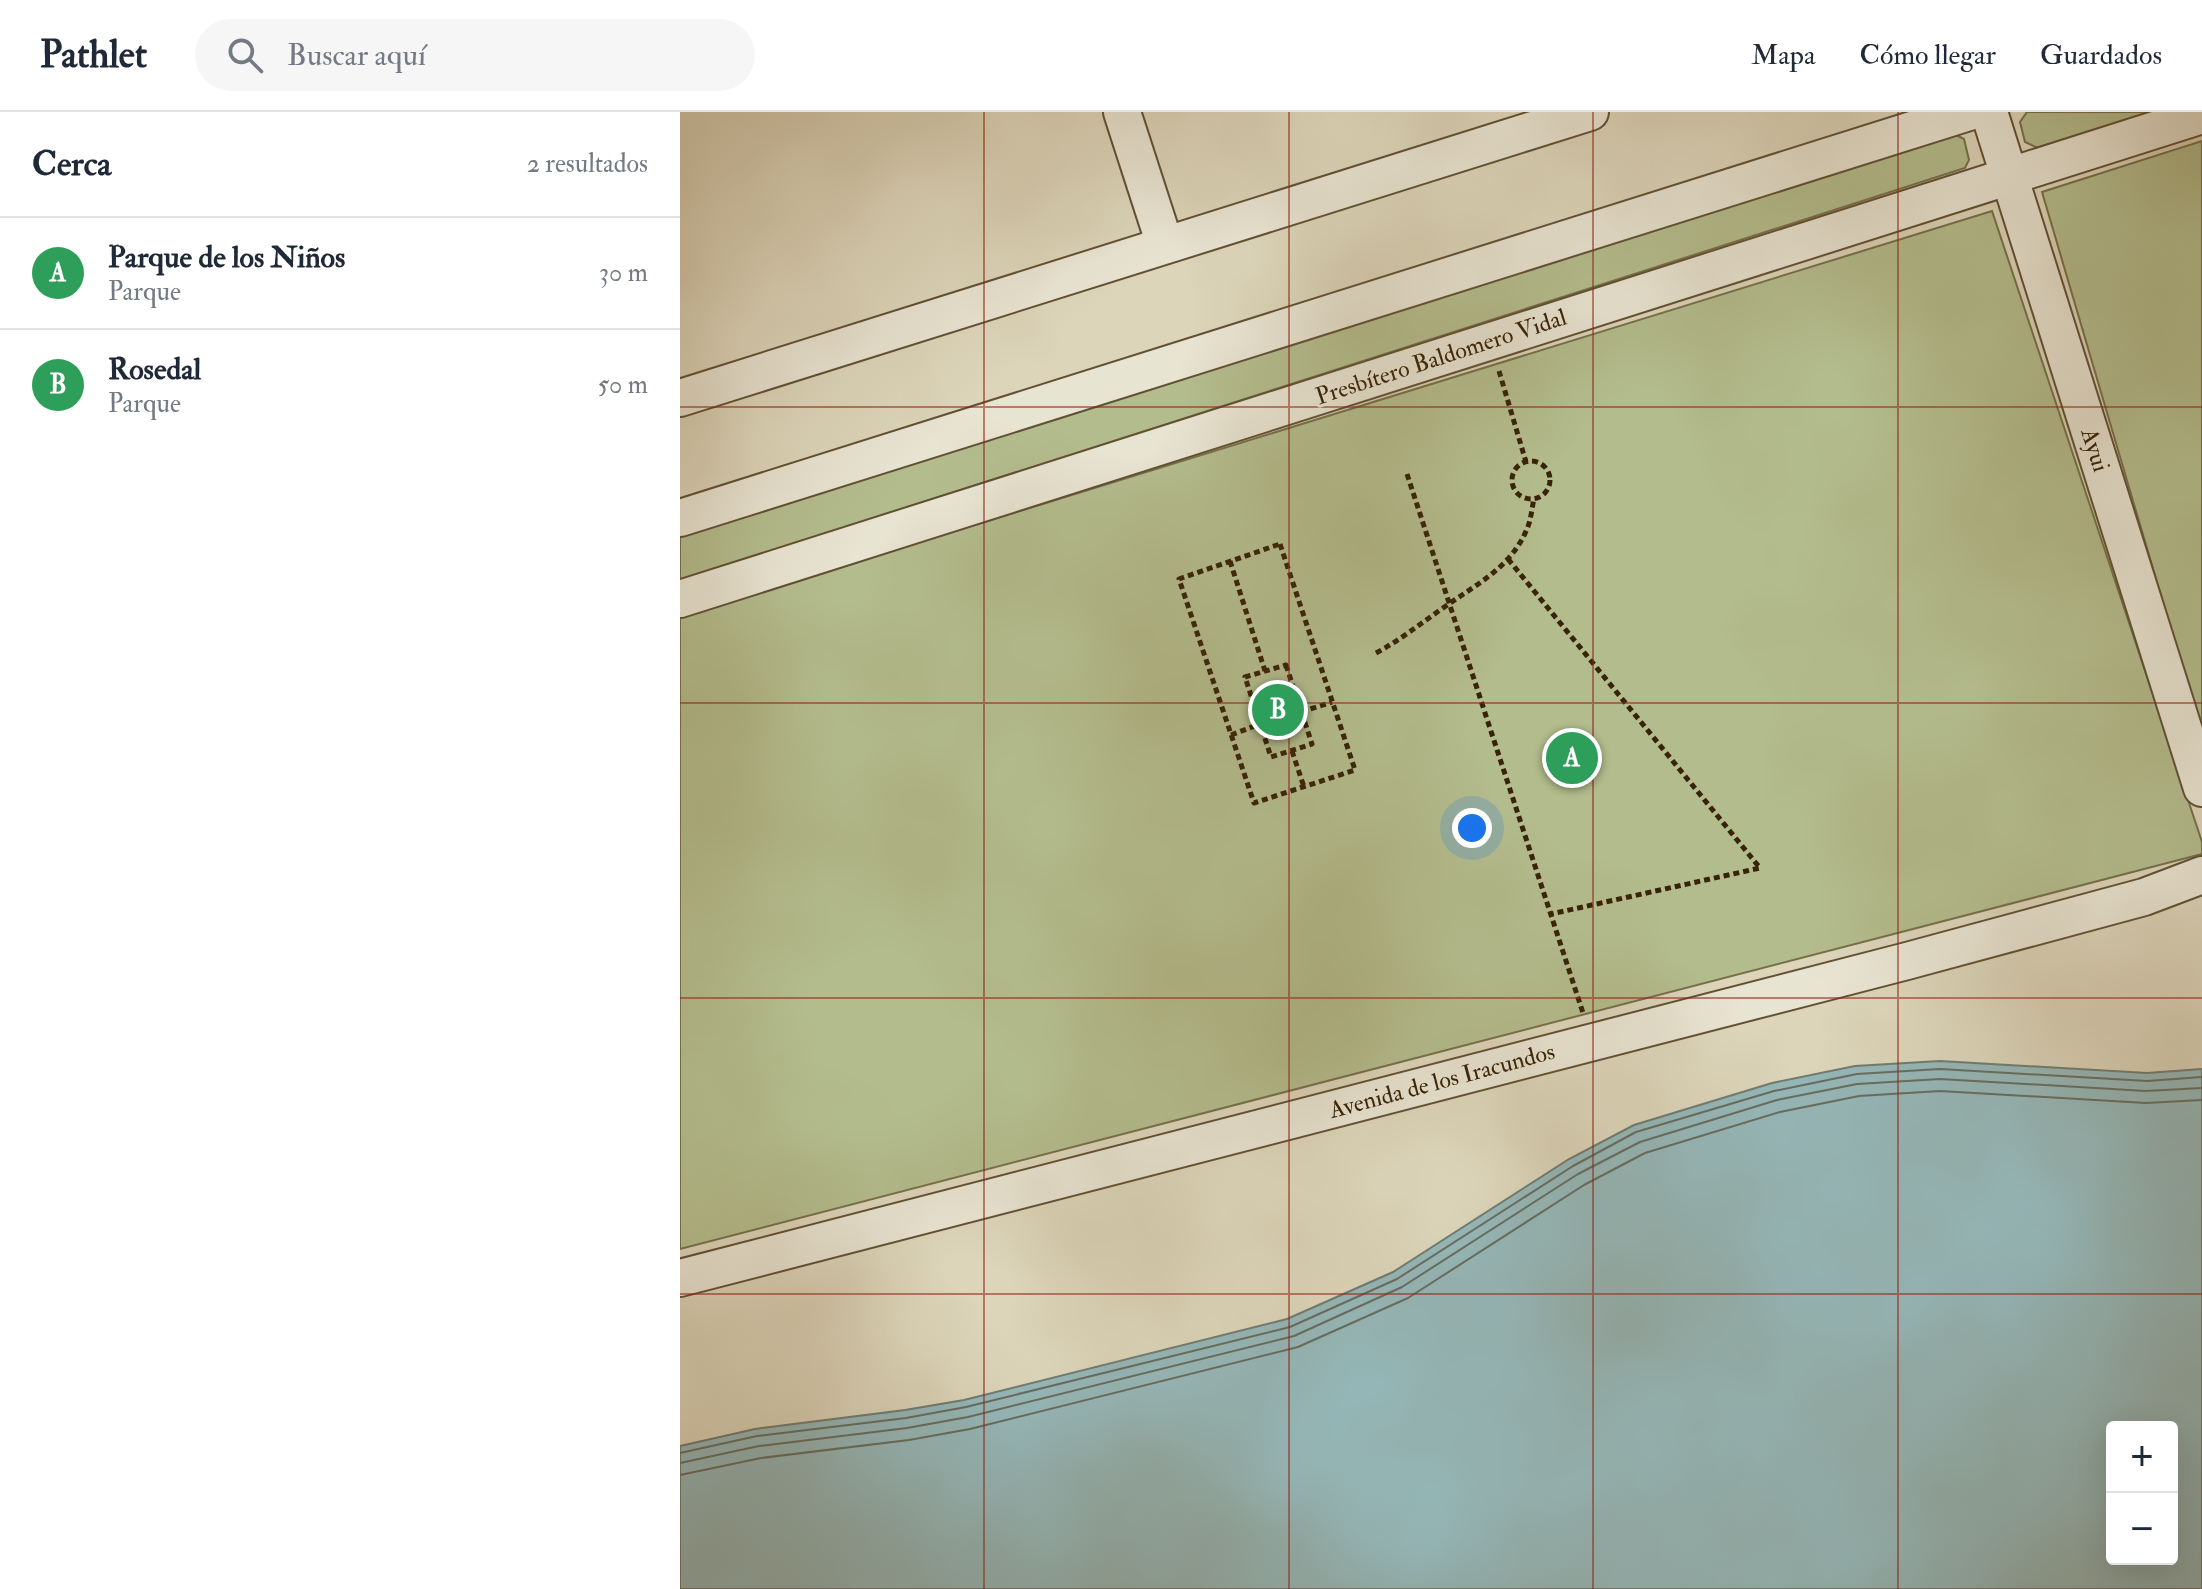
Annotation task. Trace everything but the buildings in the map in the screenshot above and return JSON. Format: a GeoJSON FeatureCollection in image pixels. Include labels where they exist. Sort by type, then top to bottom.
{"type":"FeatureCollection","features":[{"type":"Feature","properties":{"kind":"street"},"geometry":{"type":"LineString","coordinates":[[1122,112],[1165,245]]}},
{"type":"Feature","properties":{"kind":"street"},"geometry":{"type":"LineString","coordinates":[[680,398],[1590,112]]}},
{"type":"Feature","properties":{"kind":"street"},"geometry":{"type":"LineString","coordinates":[[680,518],[1969,112]]}},
{"type":"Feature","properties":{"kind":"street","name":"Ayui"},"geometry":{"type":"LineString","coordinates":[[1989,112],[2202,788]]}},
{"type":"Feature","properties":{"kind":"street","name":"Presbítero Baldomero Vidal"},"geometry":{"type":"LineString","coordinates":[[680,599],[2202,115]]}},
{"type":"Feature","properties":{"kind":"street","name":"Avenida de los Iracundos"},"geometry":{"type":"LineString","coordinates":[[680,1278],[1907,961],[2144,897],[2202,875]]}},
{"type":"Feature","properties":{"kind":"path"},"geometry":{"type":"LineString","coordinates":[[1497,364],[1526,462]]}},
{"type":"Feature","properties":{"kind":"path"},"geometry":{"type":"LineString","coordinates":[[1526,462],[1543,466],[1549,476],[1544,493],[1534,498],[1522,496],[1513,487],[1513,474],[1526,462]]}},
{"type":"Feature","properties":{"kind":"path"},"geometry":{"type":"LineString","coordinates":[[1407,474],[1584,1015]]}},
{"type":"Feature","properties":{"kind":"path"},"geometry":{"type":"LineString","coordinates":[[1376,653],[1482,583],[1508,559],[1527,529],[1534,498]]}},
{"type":"Feature","properties":{"kind":"path"},"geometry":{"type":"LineString","coordinates":[[1280,544],[1332,702],[1355,770],[1254,803],[1179,579],[1280,544]]}},
{"type":"Feature","properties":{"kind":"path"},"geometry":{"type":"LineString","coordinates":[[1508,559],[1760,868],[1551,914]]}},
{"type":"Feature","properties":{"kind":"path"},"geometry":{"type":"LineString","coordinates":[[1230,561],[1265,671]]}},
{"type":"Feature","properties":{"kind":"path"},"geometry":{"type":"LineString","coordinates":[[1286,665],[1312,744],[1271,757],[1245,677],[1265,671],[1286,665]]}},
{"type":"Feature","properties":{"kind":"path"},"geometry":{"type":"LineString","coordinates":[[1301,712],[1332,702]]}},
{"type":"Feature","properties":{"kind":"path"},"geometry":{"type":"LineString","coordinates":[[1231,735],[1260,724]]}},
{"type":"Feature","properties":{"kind":"path"},"geometry":{"type":"LineString","coordinates":[[1292,751],[1304,787]]}},
{"type":"Feature","properties":{"kind":"green space"},"geometry":{"type":"Polygon","coordinates":[[[2027,112],[2151,112],[2038,148],[2025,142],[2020,122],[2027,112]]]}},
{"type":"Feature","properties":{"kind":"green space"},"geometry":{"type":"Polygon","coordinates":[[[1954,134],[1964,139],[1969,160],[1965,168],[680,580],[680,536],[1954,134]]]}},
{"type":"Feature","properties":{"kind":"green space"},"geometry":{"type":"Polygon","coordinates":[[[2202,141],[2202,735],[2042,192],[2202,141]]]}},
{"type":"Feature","properties":{"kind":"green space"},"geometry":{"type":"Polygon","coordinates":[[[1992,211],[2202,842],[2202,854],[680,1249],[680,616],[1992,211]]]}},
{"type":"Feature","properties":{"kind":"water"},"geometry":{"type":"Polygon","coordinates":[[[1940,1061],[2147,1073],[2202,1069],[2202,1589],[680,1589],[680,1446],[755,1429],[964,1400],[1287,1319],[1393,1272],[1569,1159],[1634,1125],[1772,1083],[1855,1066],[1940,1061]]]}},
{"type":"Feature","properties":{"kind":"place","name":"Rosedal"},"geometry":{"type":"Point","coordinates":[1278,710]}},
{"type":"Feature","properties":{"kind":"place","name":"Parque de los Niños"},"geometry":{"type":"Point","coordinates":[1572,758]}}]}
